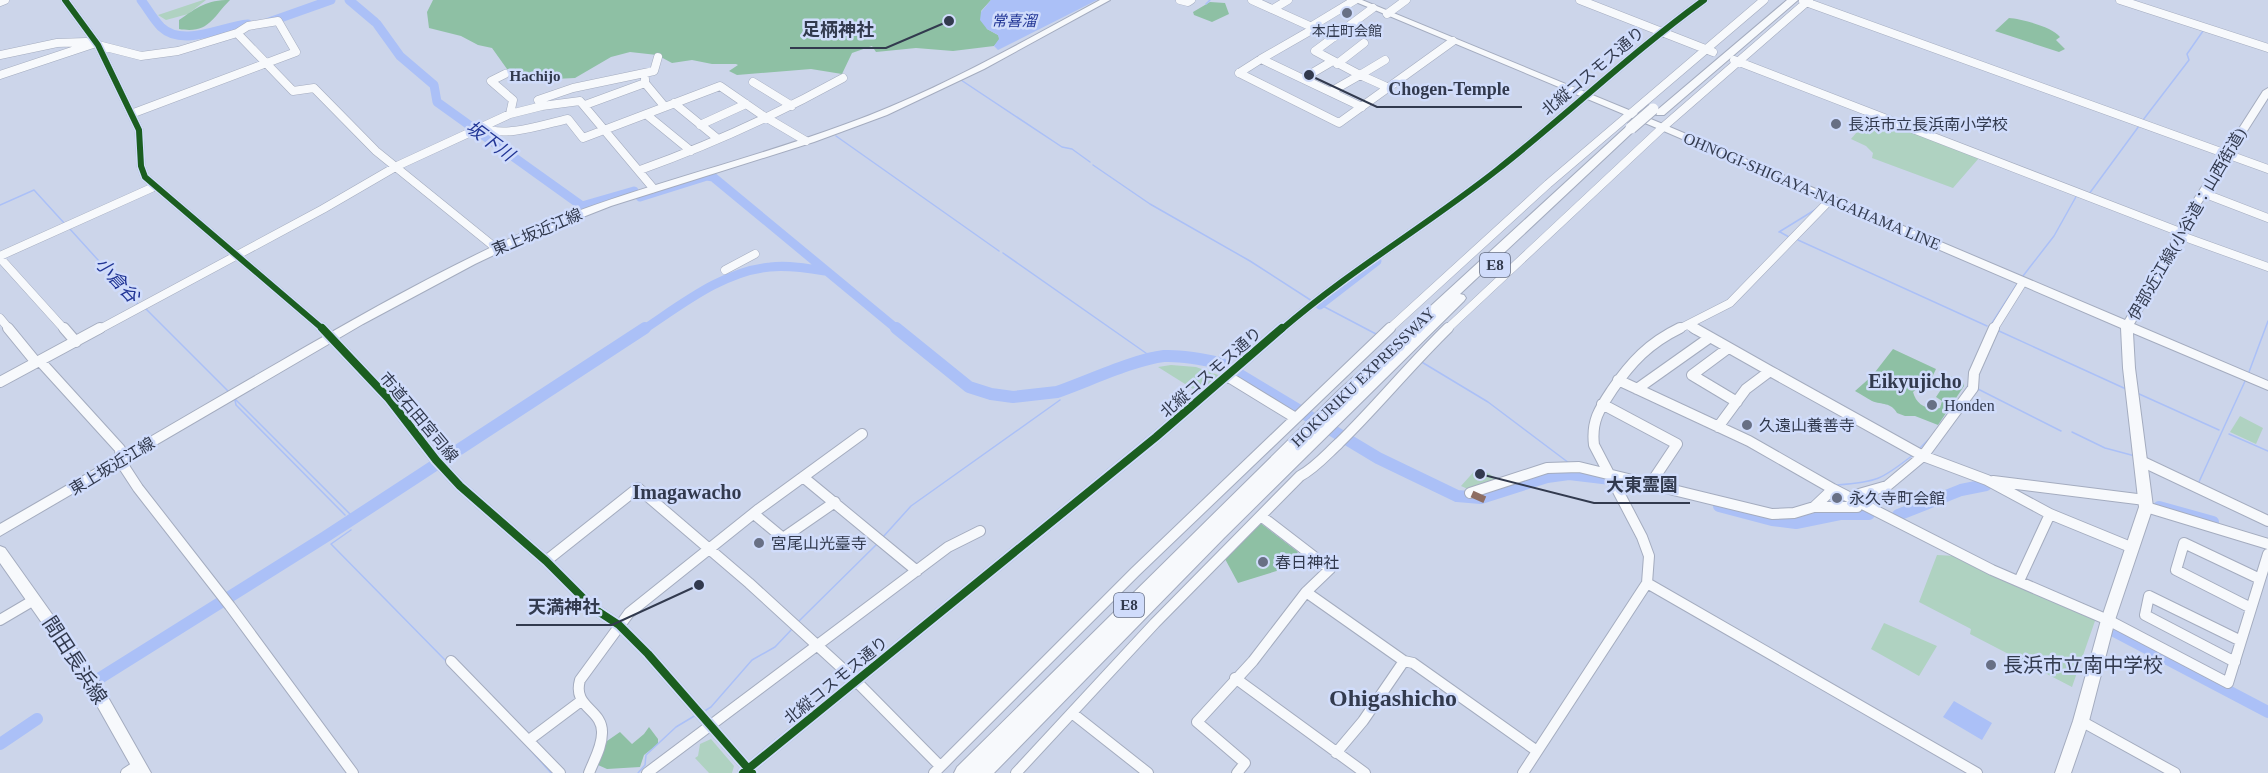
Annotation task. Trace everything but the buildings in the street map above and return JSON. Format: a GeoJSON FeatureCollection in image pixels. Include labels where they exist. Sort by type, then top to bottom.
{"type":"FeatureCollection","features":[{"type":"Feature","properties":{"kind":"highway","name":"HOKURIKU EXPRESSWAY"},"geometry":{"type":"LineString","coordinates":[[963,773],[1347,398],[1505,255],[1656,111],[1782,0]]}},
{"type":"Feature","properties":{"kind":"highway","name":"HOKURIKU EXPRESSWAY"},"geometry":{"type":"LineString","coordinates":[[1656,111],[1793,0]]}},
{"type":"Feature","properties":{"kind":"highway","name":"HOKURIKU EXPRESSWAY"},"geometry":{"type":"LineString","coordinates":[[982,773],[1302,442]]}},
{"type":"Feature","properties":{"kind":"main road","name":"東上坂近江線"},"geometry":{"type":"LineString","coordinates":[[0,531],[332,337],[438,278],[497,249],[565,219],[653,188],[850,126],[913,100],[1106,0]]}},
{"type":"Feature","properties":{"kind":"main road","name":"OHNOGI-SHIGAYA-NAGAHAMA LINE"},"geometry":{"type":"LineString","coordinates":[[1355,0],[1629,113],[2268,386]]}},
{"type":"Feature","properties":{"kind":"main road","name":"伊部近江線(小谷道：山西街道)"},"geometry":{"type":"LineString","coordinates":[[2146,503],[2129,368],[2127,327],[2143,303],[2226,154],[2268,91]]}},
{"type":"Feature","properties":{"kind":"main road"},"geometry":{"type":"LineString","coordinates":[[2063,773],[2081,721],[2108,620],[2146,503]]}},
{"type":"Feature","properties":{"kind":"main road","name":"間田長浜線"},"geometry":{"type":"LineString","coordinates":[[0,552],[90,681],[136,770]]}},
{"type":"Feature","properties":{"kind":"street"},"geometry":{"type":"LineString","coordinates":[[0,2],[5,0]]}},
{"type":"Feature","properties":{"kind":"street","name":"市道石田宮司線"},"geometry":{"type":"LineString","coordinates":[[65,0],[96,43],[139,130],[142,172],[332,337],[389,399],[438,463],[460,486],[546,561],[592,608],[619,626],[648,654],[748,772]]}},
{"type":"Feature","properties":{"kind":"street"},"geometry":{"type":"LineString","coordinates":[[1180,0],[1188,2],[1191,0]]}},
{"type":"Feature","properties":{"kind":"street"},"geometry":{"type":"LineString","coordinates":[[1252,0],[1334,36]]}},
{"type":"Feature","properties":{"kind":"street"},"geometry":{"type":"LineString","coordinates":[[1273,9],[1288,0]]}},
{"type":"Feature","properties":{"kind":"street"},"geometry":{"type":"LineString","coordinates":[[1355,0],[1239,73],[1339,123],[1453,40]]}},
{"type":"Feature","properties":{"kind":"street"},"geometry":{"type":"LineString","coordinates":[[1387,14],[1406,0]]}},
{"type":"Feature","properties":{"kind":"street"},"geometry":{"type":"LineString","coordinates":[[1580,0],[1709,50]]}},
{"type":"Feature","properties":{"kind":"street","name":"北縦コスモス通り"},"geometry":{"type":"LineString","coordinates":[[748,772],[855,681],[1037,535],[1313,302],[1496,171],[1704,0]]}},
{"type":"Feature","properties":{"kind":"street"},"geometry":{"type":"LineString","coordinates":[[546,561],[638,488],[855,681],[937,770],[1295,416],[1553,179],[1629,113],[1709,50],[1764,0]]}},
{"type":"Feature","properties":{"kind":"street"},"geometry":{"type":"LineString","coordinates":[[2120,0],[2268,48]]}},
{"type":"Feature","properties":{"kind":"street"},"geometry":{"type":"LineString","coordinates":[[1016,773],[1155,623],[1261,516],[1353,429],[1415,360],[1734,60],[1806,1],[2268,169]]}},
{"type":"Feature","properties":{"kind":"street"},"geometry":{"type":"LineString","coordinates":[[1373,8],[1314,52],[1389,88]]}},
{"type":"Feature","properties":{"kind":"street"},"geometry":{"type":"LineString","coordinates":[[0,55],[57,43],[96,43],[141,56],[178,51],[237,33],[248,26],[279,22],[283,33],[296,52],[131,114]]}},
{"type":"Feature","properties":{"kind":"street"},"geometry":{"type":"LineString","coordinates":[[237,33],[293,92],[314,88],[376,151],[497,249]]}},
{"type":"Feature","properties":{"kind":"street"},"geometry":{"type":"LineString","coordinates":[[0,75],[96,43]]}},
{"type":"Feature","properties":{"kind":"street"},"geometry":{"type":"LineString","coordinates":[[1314,72],[1334,63],[1364,43]]}},
{"type":"Feature","properties":{"kind":"street"},"geometry":{"type":"LineString","coordinates":[[542,106],[538,100],[563,91],[654,71],[658,57]]}},
{"type":"Feature","properties":{"kind":"street"},"geometry":{"type":"LineString","coordinates":[[1261,59],[1362,107]]}},
{"type":"Feature","properties":{"kind":"street"},"geometry":{"type":"LineString","coordinates":[[1332,91],[1385,60]]}},
{"type":"Feature","properties":{"kind":"street"},"geometry":{"type":"LineString","coordinates":[[1734,60],[2268,267]]}},
{"type":"Feature","properties":{"kind":"street"},"geometry":{"type":"LineString","coordinates":[[505,74],[491,81],[512,98],[510,114]]}},
{"type":"Feature","properties":{"kind":"street"},"geometry":{"type":"LineString","coordinates":[[645,74],[645,83],[664,107]]}},
{"type":"Feature","properties":{"kind":"street"},"geometry":{"type":"LineString","coordinates":[[640,170],[792,106],[843,78]]}},
{"type":"Feature","properties":{"kind":"street"},"geometry":{"type":"LineString","coordinates":[[753,82],[792,106]]}},
{"type":"Feature","properties":{"kind":"street"},"geometry":{"type":"LineString","coordinates":[[585,105],[645,83]]}},
{"type":"Feature","properties":{"kind":"street"},"geometry":{"type":"LineString","coordinates":[[478,129],[503,132],[568,119],[583,138],[720,86],[765,117],[806,141]]}},
{"type":"Feature","properties":{"kind":"street"},"geometry":{"type":"LineString","coordinates":[[0,382],[323,210],[397,166],[510,114],[542,106],[580,101],[653,188]]}},
{"type":"Feature","properties":{"kind":"street"},"geometry":{"type":"LineString","coordinates":[[674,103],[718,139]]}},
{"type":"Feature","properties":{"kind":"street"},"geometry":{"type":"LineString","coordinates":[[700,125],[746,104]]}},
{"type":"Feature","properties":{"kind":"street"},"geometry":{"type":"LineString","coordinates":[[647,115],[691,150]]}},
{"type":"Feature","properties":{"kind":"street"},"geometry":{"type":"LineString","coordinates":[[76,342],[0,257],[156,186]]}},
{"type":"Feature","properties":{"kind":"street"},"geometry":{"type":"LineString","coordinates":[[2203,193],[2268,218]]}},
{"type":"Feature","properties":{"kind":"street"},"geometry":{"type":"LineString","coordinates":[[1523,773],[1647,583],[1649,556],[1642,537],[1594,445],[1592,429],[1594,417],[1618,380],[1643,350],[1659,339],[1714,313],[1742,293],[1831,199]]}},
{"type":"Feature","properties":{"kind":"street"},"geometry":{"type":"LineString","coordinates":[[726,270],[755,254]]}},
{"type":"Feature","properties":{"kind":"street"},"geometry":{"type":"LineString","coordinates":[[1470,493],[1547,468],[1579,467],[1609,477],[1651,483],[1772,514],[1794,513],[1814,507],[1857,507],[1859,494],[1887,486],[1923,456],[1973,387],[1974,373],[1994,330],[2023,282]]}},
{"type":"Feature","properties":{"kind":"street"},"geometry":{"type":"LineString","coordinates":[[0,318],[35,361],[40,361],[120,449],[121,462],[138,488],[353,773]]}},
{"type":"Feature","properties":{"kind":"street"},"geometry":{"type":"LineString","coordinates":[[1688,325],[1727,349],[1923,456],[1987,480],[2050,514],[2133,548]]}},
{"type":"Feature","properties":{"kind":"street"},"geometry":{"type":"LineString","coordinates":[[1637,388],[1665,372],[1709,338]]}},
{"type":"Feature","properties":{"kind":"street"},"geometry":{"type":"LineString","coordinates":[[1727,349],[1692,375],[1737,402]]}},
{"type":"Feature","properties":{"kind":"street"},"geometry":{"type":"LineString","coordinates":[[1718,427],[1746,388],[1770,371]]}},
{"type":"Feature","properties":{"kind":"street"},"geometry":{"type":"LineString","coordinates":[[1228,375],[1295,416]]}},
{"type":"Feature","properties":{"kind":"street"},"geometry":{"type":"LineString","coordinates":[[1618,380],[1783,459],[1833,489],[1992,570],[2108,620],[2228,683],[2268,554]]}},
{"type":"Feature","properties":{"kind":"street"},"geometry":{"type":"LineString","coordinates":[[1602,404],[1677,444],[1651,483]]}},
{"type":"Feature","properties":{"kind":"street"},"geometry":{"type":"LineString","coordinates":[[589,773],[603,731],[600,722],[581,701],[577,692],[580,680],[629,613],[754,514],[862,434]]}},
{"type":"Feature","properties":{"kind":"street"},"geometry":{"type":"LineString","coordinates":[[2141,458],[2268,521]]}},
{"type":"Feature","properties":{"kind":"street"},"geometry":{"type":"LineString","coordinates":[[803,477],[917,571]]}},
{"type":"Feature","properties":{"kind":"street"},"geometry":{"type":"LineString","coordinates":[[1987,480],[2146,503],[2268,544]]}},
{"type":"Feature","properties":{"kind":"street"},"geometry":{"type":"LineString","coordinates":[[1814,507],[1833,489]]}},
{"type":"Feature","properties":{"kind":"street"},"geometry":{"type":"LineString","coordinates":[[754,514],[783,538],[835,502]]}},
{"type":"Feature","properties":{"kind":"street"},"geometry":{"type":"LineString","coordinates":[[2019,581],[2050,514]]}},
{"type":"Feature","properties":{"kind":"street"},"geometry":{"type":"LineString","coordinates":[[1237,773],[1245,763],[1197,722],[1253,661],[1306,592],[1330,569],[1261,516]]}},
{"type":"Feature","properties":{"kind":"street"},"geometry":{"type":"LineString","coordinates":[[647,773],[703,718],[816,646],[948,547],[980,531]]}},
{"type":"Feature","properties":{"kind":"street"},"geometry":{"type":"LineString","coordinates":[[2251,608],[2176,570],[2184,543],[2260,579]]}},
{"type":"Feature","properties":{"kind":"street"},"geometry":{"type":"LineString","coordinates":[[1647,583],[1977,773]]}},
{"type":"Feature","properties":{"kind":"street"},"geometry":{"type":"LineString","coordinates":[[1306,592],[1404,661],[1413,663],[1537,751]]}},
{"type":"Feature","properties":{"kind":"street"},"geometry":{"type":"LineString","coordinates":[[2235,662],[2145,615],[2150,596],[2241,641]]}},
{"type":"Feature","properties":{"kind":"street"},"geometry":{"type":"LineString","coordinates":[[0,620],[34,600]]}},
{"type":"Feature","properties":{"kind":"street"},"geometry":{"type":"LineString","coordinates":[[451,661],[560,773]]}},
{"type":"Feature","properties":{"kind":"street"},"geometry":{"type":"LineString","coordinates":[[1336,753],[1364,721],[1404,661]]}},
{"type":"Feature","properties":{"kind":"street"},"geometry":{"type":"LineString","coordinates":[[1235,678],[1365,773]]}},
{"type":"Feature","properties":{"kind":"street"},"geometry":{"type":"LineString","coordinates":[[529,740],[581,701]]}},
{"type":"Feature","properties":{"kind":"street"},"geometry":{"type":"LineString","coordinates":[[1072,713],[1148,773]]}},
{"type":"Feature","properties":{"kind":"street"},"geometry":{"type":"LineString","coordinates":[[2081,721],[2175,773]]}},
{"type":"Feature","properties":{"kind":"green space"},"geometry":{"type":"Polygon","coordinates":[[[206,0],[188,14],[166,20],[158,15],[206,0]]]}},
{"type":"Feature","properties":{"kind":"green space"},"geometry":{"type":"Polygon","coordinates":[[[230,0],[204,27],[179,29],[179,20],[197,8],[215,1],[230,0]]]}},
{"type":"Feature","properties":{"kind":"green space"},"geometry":{"type":"Polygon","coordinates":[[[433,0],[991,0],[981,11],[987,29],[998,35],[1000,39],[994,46],[953,51],[916,48],[876,52],[872,46],[852,53],[842,74],[811,69],[737,75],[729,71],[738,65],[736,64],[712,64],[692,60],[672,63],[657,55],[630,52],[611,57],[575,78],[534,80],[522,78],[507,69],[492,48],[478,45],[461,36],[429,28],[427,12],[433,0]]]}},
{"type":"Feature","properties":{"kind":"green space"},"geometry":{"type":"Polygon","coordinates":[[[1210,2],[1225,3],[1229,14],[1212,22],[1194,15],[1193,12],[1210,2]]]}},
{"type":"Feature","properties":{"kind":"green space"},"geometry":{"type":"Polygon","coordinates":[[[2009,18],[2051,30],[2060,37],[2056,40],[2065,49],[2059,52],[1995,31],[2009,18]]]}},
{"type":"Feature","properties":{"kind":"green space"},"geometry":{"type":"Polygon","coordinates":[[[1878,119],[1979,158],[1953,188],[1872,158],[1873,153],[1866,146],[1851,139],[1857,132],[1870,130],[1869,126],[1878,119]]]}},
{"type":"Feature","properties":{"kind":"green space"},"geometry":{"type":"Polygon","coordinates":[[[1893,349],[1936,369],[1925,392],[1917,389],[1913,392],[1923,406],[1940,408],[1942,401],[1936,397],[1950,376],[1963,382],[1964,386],[1938,425],[1915,416],[1897,413],[1889,405],[1872,401],[1855,391],[1872,376],[1893,349]]]}},
{"type":"Feature","properties":{"kind":"green space"},"geometry":{"type":"Polygon","coordinates":[[[1171,365],[1196,367],[1221,376],[1201,394],[1158,367],[1171,365]]]}},
{"type":"Feature","properties":{"kind":"green space"},"geometry":{"type":"Polygon","coordinates":[[[2240,416],[2263,428],[2256,444],[2230,432],[2240,416]]]}},
{"type":"Feature","properties":{"kind":"green space"},"geometry":{"type":"Polygon","coordinates":[[[1478,467],[1499,480],[1470,490],[1461,486],[1478,467]]]}},
{"type":"Feature","properties":{"kind":"green space"},"geometry":{"type":"Polygon","coordinates":[[[1259,522],[1298,552],[1286,568],[1238,583],[1224,557],[1259,522]]]}},
{"type":"Feature","properties":{"kind":"green space"},"geometry":{"type":"Polygon","coordinates":[[[1937,555],[1956,556],[2096,618],[2072,687],[1970,634],[1971,629],[1919,602],[1937,555]]]}},
{"type":"Feature","properties":{"kind":"green space"},"geometry":{"type":"Polygon","coordinates":[[[1884,623],[1937,646],[1919,676],[1871,649],[1884,623]]]}},
{"type":"Feature","properties":{"kind":"green space"},"geometry":{"type":"Polygon","coordinates":[[[649,727],[658,739],[658,744],[644,755],[640,767],[607,769],[598,765],[607,741],[620,732],[632,744],[649,727]]]}},
{"type":"Feature","properties":{"kind":"green space"},"geometry":{"type":"Polygon","coordinates":[[[711,739],[734,766],[732,773],[709,773],[695,758],[698,756],[700,744],[711,739]]]}},
{"type":"Feature","properties":{"kind":"water","name":"常喜溜"},"geometry":{"type":"Polygon","coordinates":[[[991,0],[1097,0],[998,50],[994,46],[999,39],[998,35],[987,29],[980,20],[981,12],[991,0]]]}},
{"type":"Feature","properties":{"kind":"water"},"geometry":{"type":"Polygon","coordinates":[[[1954,701],[1992,723],[1982,740],[1943,717],[1954,701]]]}},
{"type":"Feature","properties":{"kind":"waterway","name":"坂下川"},"geometry":{"type":"LineString","coordinates":[[141,0],[161,27],[180,36],[203,34],[248,24]]}},
{"type":"Feature","properties":{"kind":"waterway","name":"坂下川"},"geometry":{"type":"LineString","coordinates":[[269,22],[331,0]]}},
{"type":"Feature","properties":{"kind":"waterway","name":"坂下川"},"geometry":{"type":"LineString","coordinates":[[349,0],[375,22]]}},
{"type":"Feature","properties":{"kind":"waterway"},"geometry":{"type":"LineString","coordinates":[[1206,4],[1210,0]]}},
{"type":"Feature","properties":{"kind":"waterway","name":"坂下川"},"geometry":{"type":"LineString","coordinates":[[377,24],[400,56],[434,85],[437,102],[582,206],[634,191]]}},
{"type":"Feature","properties":{"kind":"waterway"},"geometry":{"type":"LineString","coordinates":[[2143,120],[2189,60],[2187,54],[2203,31]]}},
{"type":"Feature","properties":{"kind":"waterway"},"geometry":{"type":"LineString","coordinates":[[961,80],[1062,147],[1072,149],[1090,162]]}},
{"type":"Feature","properties":{"kind":"waterway"},"geometry":{"type":"LineString","coordinates":[[2089,194],[2139,126]]}},
{"type":"Feature","properties":{"kind":"waterway"},"geometry":{"type":"LineString","coordinates":[[836,136],[999,251]]}},
{"type":"Feature","properties":{"kind":"waterway"},"geometry":{"type":"LineString","coordinates":[[1093,165],[1150,204],[1250,261],[1312,301]]}},
{"type":"Feature","properties":{"kind":"waterway","name":"坂下川"},"geometry":{"type":"LineString","coordinates":[[640,197],[707,176],[713,177],[898,330]]}},
{"type":"Feature","properties":{"kind":"waterway","name":"小倉谷"},"geometry":{"type":"LineString","coordinates":[[0,205],[34,190],[65,224]]}},
{"type":"Feature","properties":{"kind":"waterway"},"geometry":{"type":"LineString","coordinates":[[2023,276],[2054,236],[2077,195]]}},
{"type":"Feature","properties":{"kind":"waterway"},"geometry":{"type":"LineString","coordinates":[[1779,232],[1818,208]]}},
{"type":"Feature","properties":{"kind":"waterway","name":"小倉谷"},"geometry":{"type":"LineString","coordinates":[[69,228],[138,304]]}},
{"type":"Feature","properties":{"kind":"waterway"},"geometry":{"type":"LineString","coordinates":[[1780,232],[1789,237]]}},
{"type":"Feature","properties":{"kind":"waterway"},"geometry":{"type":"LineString","coordinates":[[1798,240],[1987,326]]}},
{"type":"Feature","properties":{"kind":"waterway"},"geometry":{"type":"LineString","coordinates":[[1003,253],[1153,358]]}},
{"type":"Feature","properties":{"kind":"waterway"},"geometry":{"type":"LineString","coordinates":[[1320,305],[1377,261]]}},
{"type":"Feature","properties":{"kind":"waterway"},"geometry":{"type":"LineString","coordinates":[[643,330],[687,300],[736,275],[777,266],[825,271]]}},
{"type":"Feature","properties":{"kind":"waterway"},"geometry":{"type":"LineString","coordinates":[[1992,323],[2017,284]]}},
{"type":"Feature","properties":{"kind":"waterway"},"geometry":{"type":"LineString","coordinates":[[1319,304],[1376,334]]}},
{"type":"Feature","properties":{"kind":"waterway","name":"小倉谷"},"geometry":{"type":"LineString","coordinates":[[145,308],[228,391]]}},
{"type":"Feature","properties":{"kind":"waterway"},"geometry":{"type":"LineString","coordinates":[[2249,372],[2268,321]]}},
{"type":"Feature","properties":{"kind":"waterway"},"geometry":{"type":"LineString","coordinates":[[100,678],[325,537],[645,328]]}},
{"type":"Feature","properties":{"kind":"waterway"},"geometry":{"type":"LineString","coordinates":[[896,328],[969,387],[991,394],[1013,397],[1057,392],[1125,366],[1164,356],[1220,363],[1378,458],[1457,496],[1481,498],[1547,477],[1569,474],[1611,479]]}},
{"type":"Feature","properties":{"kind":"waterway"},"geometry":{"type":"LineString","coordinates":[[1999,331],[2126,389]]}},
{"type":"Feature","properties":{"kind":"waterway"},"geometry":{"type":"LineString","coordinates":[[1420,361],[1488,402],[1569,463]]}},
{"type":"Feature","properties":{"kind":"waterway"},"geometry":{"type":"LineString","coordinates":[[2198,484],[2246,379]]}},
{"type":"Feature","properties":{"kind":"waterway"},"geometry":{"type":"LineString","coordinates":[[1962,395],[1969,385]]}},
{"type":"Feature","properties":{"kind":"waterway"},"geometry":{"type":"LineString","coordinates":[[1976,388],[2061,431]]}},
{"type":"Feature","properties":{"kind":"waterway"},"geometry":{"type":"LineString","coordinates":[[2137,393],[2219,430]]}},
{"type":"Feature","properties":{"kind":"waterway","name":"小倉谷"},"geometry":{"type":"LineString","coordinates":[[235,399],[353,517]]}},
{"type":"Feature","properties":{"kind":"waterway","name":"小倉谷"},"geometry":{"type":"LineString","coordinates":[[235,400],[236,405],[345,515]]}},
{"type":"Feature","properties":{"kind":"waterway"},"geometry":{"type":"LineString","coordinates":[[883,537],[911,506],[1060,400]]}},
{"type":"Feature","properties":{"kind":"waterway"},"geometry":{"type":"LineString","coordinates":[[2072,432],[2105,448],[2135,456]]}},
{"type":"Feature","properties":{"kind":"waterway"},"geometry":{"type":"LineString","coordinates":[[2229,434],[2268,451]]}},
{"type":"Feature","properties":{"kind":"waterway"},"geometry":{"type":"LineString","coordinates":[[1920,448],[1929,439]]}},
{"type":"Feature","properties":{"kind":"waterway"},"geometry":{"type":"LineString","coordinates":[[1837,485],[1861,483],[1878,478],[1913,455]]}},
{"type":"Feature","properties":{"kind":"waterway"},"geometry":{"type":"LineString","coordinates":[[1898,515],[1961,490],[1986,485]]}},
{"type":"Feature","properties":{"kind":"waterway"},"geometry":{"type":"LineString","coordinates":[[1719,506],[1772,520],[1796,523],[1840,514],[1869,514]]}},
{"type":"Feature","properties":{"kind":"waterway"},"geometry":{"type":"LineString","coordinates":[[2159,507],[2213,522]]}},
{"type":"Feature","properties":{"kind":"waterway"},"geometry":{"type":"LineString","coordinates":[[351,530],[331,544],[446,661]]}},
{"type":"Feature","properties":{"kind":"waterway"},"geometry":{"type":"LineString","coordinates":[[798,622],[878,543]]}},
{"type":"Feature","properties":{"kind":"waterway"},"geometry":{"type":"LineString","coordinates":[[703,712],[711,707],[752,660],[775,647],[793,628]]}},
{"type":"Feature","properties":{"kind":"waterway"},"geometry":{"type":"LineString","coordinates":[[2114,631],[2268,712]]}},
{"type":"Feature","properties":{"kind":"waterway"},"geometry":{"type":"LineString","coordinates":[[638,773],[645,765],[646,755],[676,727],[696,715]]}},
{"type":"Feature","properties":{"kind":"waterway"},"geometry":{"type":"LineString","coordinates":[[0,744],[37,719]]}},
{"type":"Feature","properties":{"kind":"waterway"},"geometry":{"type":"LineString","coordinates":[[526,745],[551,773]]}},
{"type":"Feature","properties":{"kind":"marked path"},"geometry":{"type":"LineString","coordinates":[[1472,494],[1490,502]]}},
{"type":"Feature","properties":{"kind":"cycle path"},"geometry":{"type":"LineString","coordinates":[[65,0],[98,45],[139,130],[141,166],[145,177],[332,337],[389,399],[436,460],[460,486],[546,561],[593,608],[619,625],[648,654],[752,773]]}},
{"type":"Feature","properties":{"kind":"cycle path"},"geometry":{"type":"LineString","coordinates":[[743,773],[1156,437],[1313,302],[1496,171],[1660,32],[1704,0]]}},
{"type":"Feature","properties":{"kind":"place","name":"本庄町会館"},"geometry":{"type":"Point","coordinates":[1347,13]}},
{"type":"Feature","properties":{"kind":"place","name":"足柄神社"},"geometry":{"type":"Point","coordinates":[949,21]}},
{"type":"Feature","properties":{"kind":"place","name":"Chogen-Temple"},"geometry":{"type":"Point","coordinates":[1309,75]}},
{"type":"Feature","properties":{"kind":"place","name":"長浜市立長浜南小学校"},"geometry":{"type":"Point","coordinates":[1836,124]}},
{"type":"Feature","properties":{"kind":"place","name":"Honden"},"geometry":{"type":"Point","coordinates":[1932,405]}},
{"type":"Feature","properties":{"kind":"place","name":"久遠山養善寺"},"geometry":{"type":"Point","coordinates":[1747,425]}},
{"type":"Feature","properties":{"kind":"place","name":"大東霊園"},"geometry":{"type":"Point","coordinates":[1480,474]}},
{"type":"Feature","properties":{"kind":"place","name":"永久寺町会館"},"geometry":{"type":"Point","coordinates":[1837,498]}},
{"type":"Feature","properties":{"kind":"place","name":"宮尾山光臺寺"},"geometry":{"type":"Point","coordinates":[759,543]}},
{"type":"Feature","properties":{"kind":"place","name":"春日神社"},"geometry":{"type":"Point","coordinates":[1263,562]}},
{"type":"Feature","properties":{"kind":"place","name":"天満神社"},"geometry":{"type":"Point","coordinates":[699,585]}},
{"type":"Feature","properties":{"kind":"place","name":"長浜市立南中学校"},"geometry":{"type":"Point","coordinates":[1991,665]}},
{"type":"Feature","properties":{"kind":"district","name":"Hachijo"},"geometry":{"type":"Point","coordinates":[535,76]}},
{"type":"Feature","properties":{"kind":"district","name":"Eikyujicho"},"geometry":{"type":"Point","coordinates":[1915,381]}},
{"type":"Feature","properties":{"kind":"district","name":"Imagawacho"},"geometry":{"type":"Point","coordinates":[687,492]}},
{"type":"Feature","properties":{"kind":"district","name":"Ohigashicho"},"geometry":{"type":"Point","coordinates":[1393,698]}}]}
